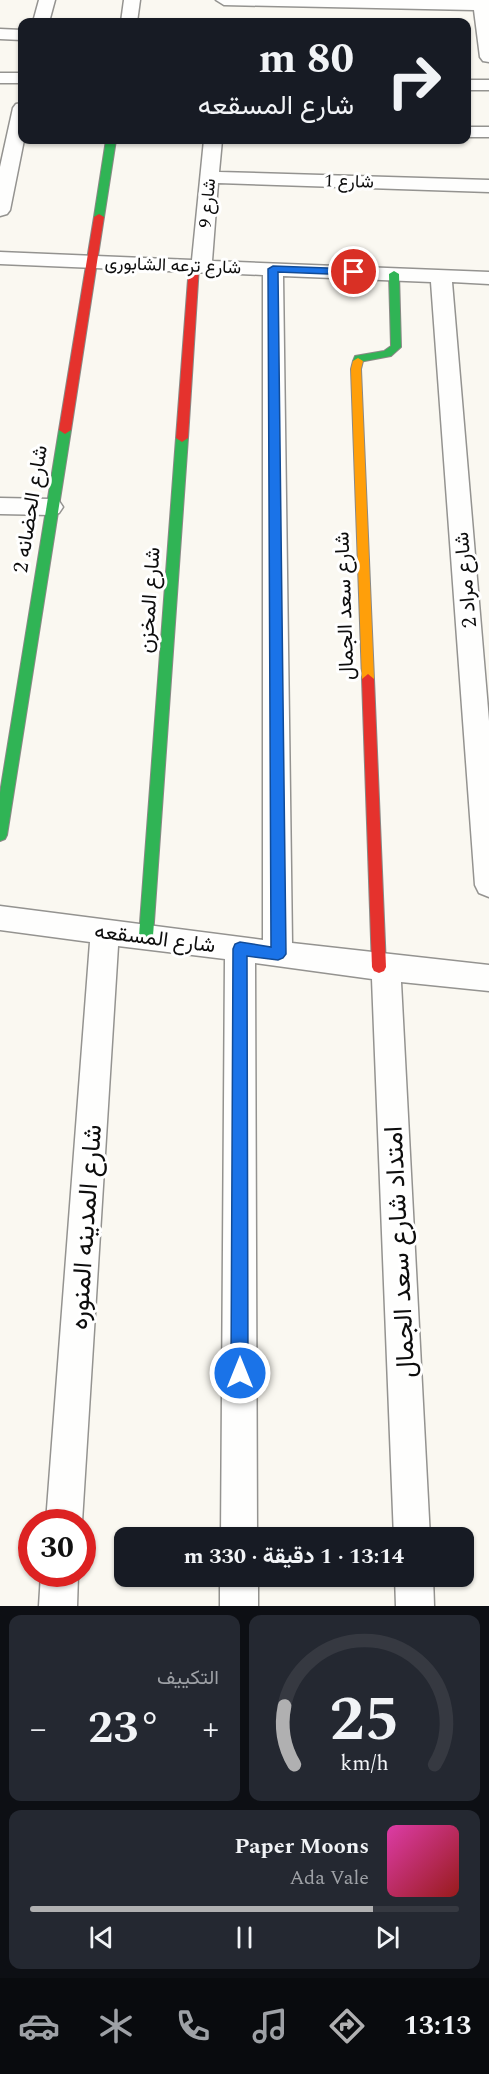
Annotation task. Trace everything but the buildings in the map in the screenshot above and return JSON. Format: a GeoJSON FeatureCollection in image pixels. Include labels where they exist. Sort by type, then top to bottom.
{"type":"FeatureCollection","features":[{"type":"Feature","properties":{"kind":"street"},"geometry":{"type":"LineString","coordinates":[[42,18],[46,0]]}},
{"type":"Feature","properties":{"kind":"street"},"geometry":{"type":"LineString","coordinates":[[130,18],[132,0]]}},
{"type":"Feature","properties":{"kind":"street"},"geometry":{"type":"LineString","coordinates":[[224,4],[481,2],[488,50],[471,45]]}},
{"type":"Feature","properties":{"kind":"street"},"geometry":{"type":"LineString","coordinates":[[0,34],[18,35]]}},
{"type":"Feature","properties":{"kind":"street"},"geometry":{"type":"LineString","coordinates":[[0,78],[18,78]]}},
{"type":"Feature","properties":{"kind":"street"},"geometry":{"type":"LineString","coordinates":[[471,85],[489,85]]}},
{"type":"Feature","properties":{"kind":"street"},"geometry":{"type":"LineString","coordinates":[[0,210],[18,127]]}},
{"type":"Feature","properties":{"kind":"street"},"geometry":{"type":"LineString","coordinates":[[471,132],[489,132]]}},
{"type":"Feature","properties":{"kind":"street","name":"شارع الحضانه 2"},"geometry":{"type":"LineString","coordinates":[[0,834],[110,144]]}},
{"type":"Feature","properties":{"kind":"street","name":"شارع 9"},"geometry":{"type":"LineString","coordinates":[[198,266],[213,144]]}},
{"type":"Feature","properties":{"kind":"street","name":"شارع 1"},"geometry":{"type":"LineString","coordinates":[[209,177],[489,186]]}},
{"type":"Feature","properties":{"kind":"street","name":"شارع ترعه الشابورى"},"geometry":{"type":"LineString","coordinates":[[0,258],[441,276],[488,283]]}},
{"type":"Feature","properties":{"kind":"street","name":"شارع المخزن"},"geometry":{"type":"LineString","coordinates":[[146,936],[198,266]]}},
{"type":"Feature","properties":{"kind":"street"},"geometry":{"type":"LineString","coordinates":[[273,269],[278,954]]}},
{"type":"Feature","properties":{"kind":"street","name":"شارع سعد الجمال"},"geometry":{"type":"LineString","coordinates":[[382,967],[356,369],[359,358],[387,354],[396,347],[394,274]]}},
{"type":"Feature","properties":{"kind":"street","name":"شارع مراد 2"},"geometry":{"type":"LineString","coordinates":[[441,276],[478,618],[489,885]]}},
{"type":"Feature","properties":{"kind":"street"},"geometry":{"type":"LineString","coordinates":[[0,506],[51,507]]}},
{"type":"Feature","properties":{"kind":"street","name":"شارع المسقعه"},"geometry":{"type":"LineString","coordinates":[[0,918],[382,967],[489,978]]}},
{"type":"Feature","properties":{"kind":"street","name":"شارع المدينه المنوره"},"geometry":{"type":"LineString","coordinates":[[65,1509],[105,932]]}},
{"type":"Feature","properties":{"kind":"street"},"geometry":{"type":"LineString","coordinates":[[240,949],[240,1527]]}},
{"type":"Feature","properties":{"kind":"street","name":"امتداد شارع سعد الجمال"},"geometry":{"type":"LineString","coordinates":[[382,967],[411,1527]]}},
{"type":"Feature","properties":{"kind":"street"},"geometry":{"type":"LineString","coordinates":[[58,1606],[59,1587]]}},
{"type":"Feature","properties":{"kind":"street"},"geometry":{"type":"LineString","coordinates":[[239,1587],[239,1606]]}},
{"type":"Feature","properties":{"kind":"street"},"geometry":{"type":"LineString","coordinates":[[415,1587],[416,1606]]}},
{"type":"Feature","properties":{"kind":"traffic: fast"},"geometry":{"type":"LineString","coordinates":[[99,217],[110,144]]}},
{"type":"Feature","properties":{"kind":"traffic: fast"},"geometry":{"type":"LineString","coordinates":[[358,361],[359,358],[387,354],[396,347],[394,274]]}},
{"type":"Feature","properties":{"kind":"traffic: fast"},"geometry":{"type":"LineString","coordinates":[[0,835],[65,430]]}},
{"type":"Feature","properties":{"kind":"traffic: fast"},"geometry":{"type":"LineString","coordinates":[[146,936],[182,438]]}},
{"type":"Feature","properties":{"kind":"traffic: slow"},"geometry":{"type":"LineString","coordinates":[[358,361],[356,369],[368,679]]}},
{"type":"Feature","properties":{"kind":"traffic: jam"},"geometry":{"type":"LineString","coordinates":[[65,430],[99,217]]}},
{"type":"Feature","properties":{"kind":"traffic: jam"},"geometry":{"type":"LineString","coordinates":[[182,438],[194,266]]}},
{"type":"Feature","properties":{"kind":"traffic: jam"},"geometry":{"type":"LineString","coordinates":[[368,679],[379,967]]}},
{"type":"Feature","properties":{"kind":"route"},"geometry":{"type":"LineString","coordinates":[[240,1373],[240,949],[278,954],[273,269],[354,272]]}}]}
